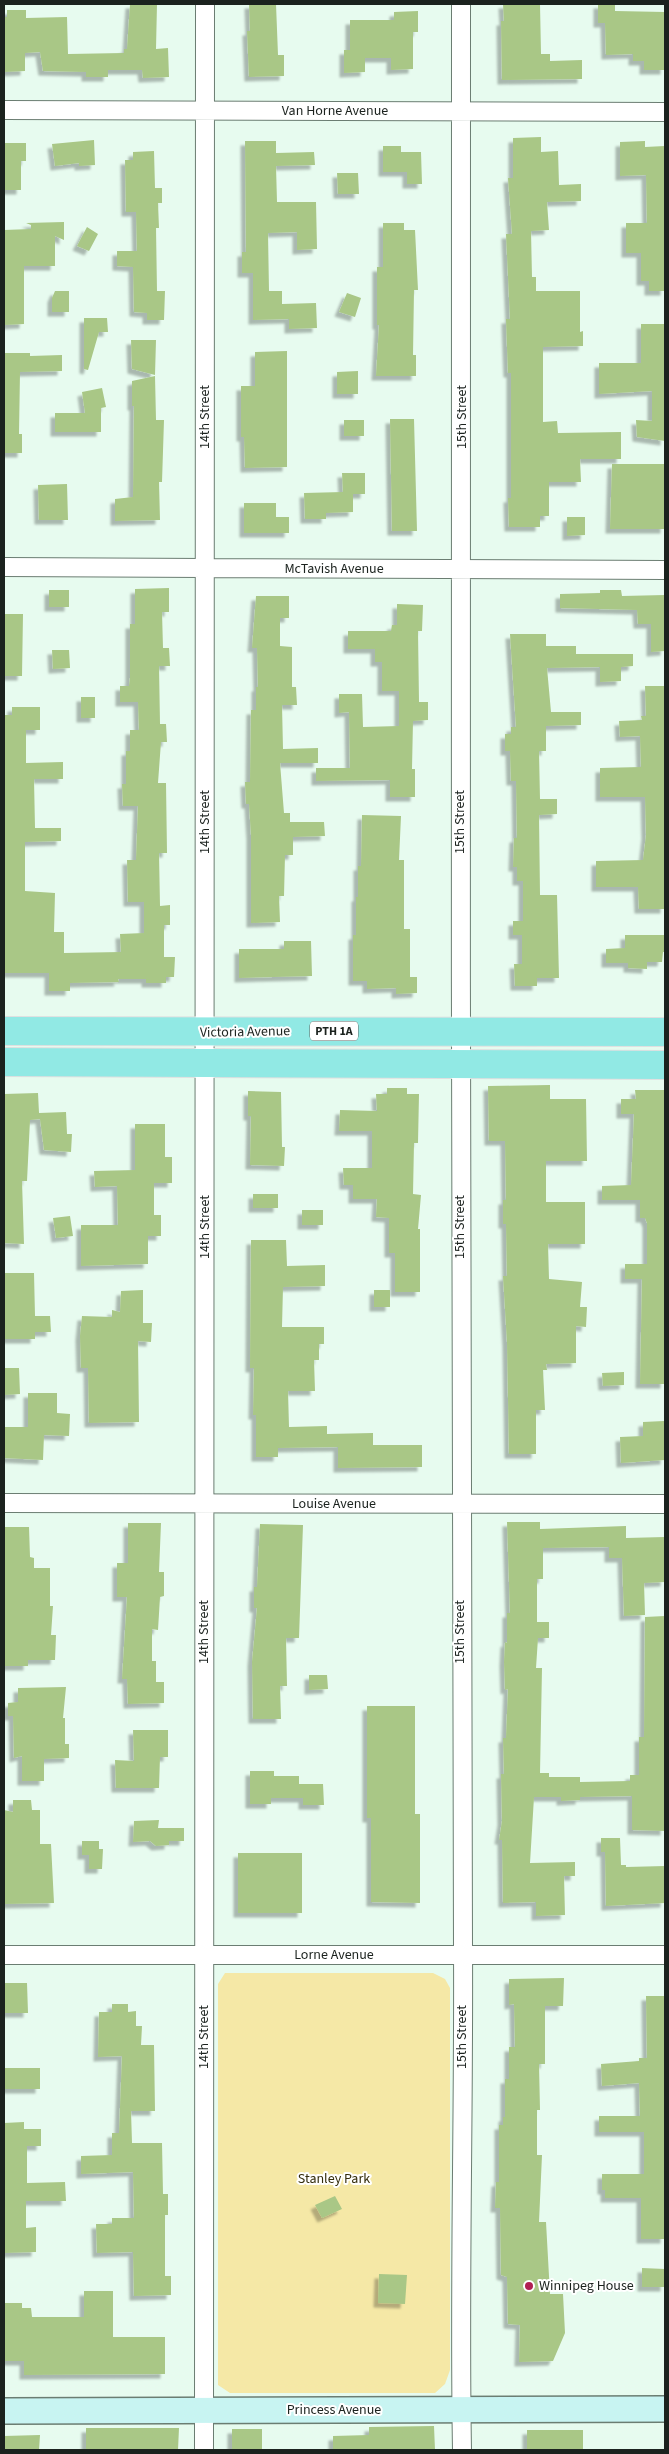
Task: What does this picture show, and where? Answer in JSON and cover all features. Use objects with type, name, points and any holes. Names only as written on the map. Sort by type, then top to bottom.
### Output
[{"type":"main road","name":"Victoria Avenue","points":[[4,1031],[206,1033],[665,1032]]},
{"type":"main road","points":[[4,1062],[665,1065]]},
{"type":"street","name":"14th Street","points":[[204,2450],[205,4]]},
{"type":"street","name":"15th Street","points":[[461,4],[462,569],[459,1032],[459,1504],[463,1955],[462,2450]]},
{"type":"street","name":"Van Horne Avenue","points":[[4,110],[665,112]]},
{"type":"street","name":"McTavish Avenue","points":[[4,567],[665,570]]},
{"type":"street","name":"Louise Avenue","points":[[4,1503],[665,1504]]},
{"type":"street","name":"Lorne Avenue","points":[[4,1955],[665,1955]]},
{"type":"street","name":"Princess Avenue","points":[[4,2410],[665,2409]]},
{"type":"green space","name":"Stanley Park","points":[[225,1973],[433,1973],[445,1979],[450,1988],[450,2370],[445,2384],[435,2393],[230,2393],[218,2385],[218,1984]]},
{"type":"building","points":[[130,4],[157,4],[156,49],[168,48],[169,77],[143,78],[142,70],[108,70],[108,77],[86,77],[86,72],[43,71],[40,52],[25,53],[25,71],[4,72],[4,17],[7,17],[7,10],[26,10],[26,18],[67,17],[68,54],[124,53],[124,49],[127,49]]},
{"type":"building","points":[[249,4],[276,4],[278,55],[284,55],[284,76],[249,77],[247,31],[250,31]]},
{"type":"building","points":[[503,4],[540,4],[541,54],[550,54],[550,61],[582,60],[582,79],[502,80],[501,21],[504,21]]},
{"type":"building","points":[[598,4],[615,4],[615,11],[665,12],[665,70],[644,70],[644,61],[633,61],[633,54],[606,55],[605,23],[598,23]]},
{"type":"building","points":[[418,11],[418,32],[413,32],[413,69],[391,70],[391,58],[365,58],[365,72],[344,73],[344,50],[350,50],[350,20],[394,20],[394,12]]},
{"type":"building","points":[[541,137],[541,152],[558,151],[559,185],[581,184],[581,201],[547,202],[549,230],[531,231],[532,277],[536,277],[536,291],[580,291],[580,332],[583,331],[583,346],[543,347],[543,422],[557,421],[558,433],[621,432],[621,459],[580,459],[581,482],[549,482],[549,516],[540,516],[540,527],[509,527],[508,498],[511,498],[511,373],[508,373],[507,347],[506,319],[510,319],[506,234],[512,234],[508,178],[513,178],[513,138]]},
{"type":"building","points":[[94,140],[95,165],[79,166],[79,163],[55,166],[52,144]]},
{"type":"building","points":[[245,141],[276,141],[276,153],[314,152],[315,165],[276,166],[277,202],[316,202],[317,249],[297,250],[297,232],[268,233],[269,291],[282,291],[282,304],[316,303],[317,328],[289,329],[289,319],[253,320],[253,273],[242,273],[242,252],[246,252]]},
{"type":"building","points":[[645,141],[645,147],[665,146],[665,291],[649,291],[649,281],[641,281],[641,253],[626,253],[626,223],[647,223],[646,175],[620,176],[620,142]]},
{"type":"building","points":[[4,143],[26,143],[26,161],[21,161],[21,190],[4,190]]},
{"type":"building","points":[[383,146],[401,146],[401,152],[421,152],[422,184],[407,184],[407,172],[383,172]]},
{"type":"building","points":[[154,151],[155,188],[162,188],[162,203],[158,203],[159,228],[156,228],[157,291],[165,291],[164,320],[147,320],[147,313],[134,312],[133,267],[117,266],[117,251],[137,251],[136,212],[126,212],[125,160],[133,160],[133,152]]},
{"type":"building","points":[[337,173],[358,173],[359,194],[338,194]]},
{"type":"building","points":[[64,222],[64,240],[55,236],[55,266],[24,266],[24,324],[4,325],[4,230],[31,229],[31,225],[26,223]]},
{"type":"building","points":[[383,223],[404,223],[404,230],[415,230],[418,290],[414,290],[413,355],[416,355],[416,376],[376,376],[379,325],[377,325],[377,267],[383,267]]},
{"type":"building","points":[[87,227],[98,234],[89,251],[77,246]]},
{"type":"building","points":[[55,291],[69,291],[69,312],[52,312],[52,298]]},
{"type":"building","points":[[347,293],[361,298],[355,317],[339,312]]},
{"type":"building","points":[[84,318],[107,318],[108,332],[99,332],[88,370],[84,369]]},
{"type":"building","points":[[641,324],[665,324],[665,441],[637,437],[636,420],[652,421],[652,391],[599,394],[599,363],[641,363]]},
{"type":"building","points":[[131,340],[156,340],[155,375],[132,369]]},
{"type":"building","points":[[287,351],[287,467],[245,468],[244,437],[241,437],[241,386],[255,386],[255,352]]},
{"type":"building","points":[[4,353],[30,353],[30,356],[62,355],[62,371],[20,372],[19,434],[22,434],[22,453],[4,453]]},
{"type":"building","points":[[358,371],[358,394],[337,394],[337,372]]},
{"type":"building","points":[[155,376],[156,420],[164,420],[162,482],[159,482],[160,520],[115,521],[115,499],[133,497],[134,406],[132,406],[132,381]]},
{"type":"building","points":[[102,388],[106,407],[101,408],[101,432],[55,432],[55,413],[85,413],[82,392]]},
{"type":"building","points":[[390,419],[414,419],[417,531],[392,531]]},
{"type":"building","points":[[344,420],[364,420],[364,436],[344,436]]},
{"type":"building","points":[[612,464],[665,464],[665,529],[610,529]]},
{"type":"building","points":[[342,473],[365,473],[365,494],[353,494],[353,512],[326,513],[326,519],[305,519],[304,493],[343,492]]},
{"type":"building","points":[[67,484],[68,520],[39,520],[38,485]]},
{"type":"building","points":[[244,503],[276,503],[276,517],[289,517],[289,533],[244,533]]},
{"type":"building","points":[[567,517],[585,517],[585,535],[567,536]]},
{"type":"building","points":[[169,588],[169,612],[162,612],[163,648],[169,648],[170,666],[159,666],[160,724],[166,724],[167,742],[161,742],[158,783],[166,783],[167,853],[159,853],[160,906],[170,905],[170,925],[164,925],[164,957],[175,957],[174,977],[166,977],[166,983],[146,983],[146,979],[118,979],[119,982],[70,983],[70,991],[49,991],[49,973],[4,973],[4,715],[12,715],[12,707],[40,707],[40,730],[26,730],[26,763],[63,762],[63,779],[34,779],[35,828],[61,828],[61,841],[25,842],[25,891],[55,893],[54,932],[64,932],[64,953],[121,952],[120,934],[144,933],[144,902],[128,902],[127,860],[136,860],[138,806],[123,806],[122,784],[126,784],[126,751],[130,751],[130,730],[139,730],[138,702],[120,702],[120,686],[129,686],[130,624],[135,624],[135,589]]},
{"type":"building","points":[[49,590],[69,590],[69,607],[49,607]]},
{"type":"building","points":[[600,590],[621,590],[622,596],[665,595],[665,651],[651,652],[651,624],[638,624],[637,610],[560,608],[560,594],[600,593]]},
{"type":"building","points":[[256,596],[289,596],[289,618],[280,618],[280,646],[292,647],[292,687],[296,687],[297,705],[282,705],[283,749],[318,748],[318,763],[280,763],[284,813],[290,813],[290,822],[324,822],[325,836],[293,837],[293,855],[285,855],[284,896],[279,896],[280,922],[251,923],[251,835],[245,782],[250,782],[251,710],[256,710],[256,687],[258,687],[257,648],[252,648]]},
{"type":"building","points":[[397,604],[423,605],[422,631],[418,631],[419,702],[428,702],[428,720],[413,721],[412,769],[415,769],[415,797],[390,797],[390,780],[316,781],[316,768],[350,768],[349,712],[339,713],[339,694],[362,694],[363,727],[399,726],[399,691],[382,691],[382,662],[375,662],[375,649],[348,649],[348,631],[391,631],[392,625],[397,625]]},
{"type":"building","points":[[4,614],[23,614],[22,676],[4,676]]},
{"type":"building","points":[[510,634],[546,634],[546,646],[576,646],[576,654],[633,654],[633,666],[621,667],[621,681],[600,682],[600,667],[547,668],[551,712],[581,712],[581,725],[546,726],[546,751],[539,751],[540,799],[557,799],[557,814],[539,815],[540,895],[557,895],[559,978],[537,978],[537,986],[515,986],[514,964],[522,964],[522,935],[513,935],[513,921],[523,921],[523,881],[517,881],[517,867],[513,867],[514,838],[517,838],[516,781],[511,781],[510,751],[505,751],[505,734],[511,734],[511,727],[516,727]]},
{"type":"building","points":[[52,650],[69,650],[70,668],[53,669]]},
{"type":"building","points":[[645,686],[665,686],[665,909],[639,909],[638,887],[596,887],[596,861],[643,860],[646,835],[645,797],[600,797],[600,768],[641,767],[640,736],[620,737],[619,721],[642,720],[641,716],[646,716]]},
{"type":"building","points":[[81,697],[95,697],[95,718],[81,718]]},
{"type":"building","points":[[362,815],[401,816],[399,860],[404,860],[404,929],[410,929],[410,977],[417,977],[417,993],[396,994],[396,988],[367,989],[367,981],[353,981],[353,935],[356,935],[356,897],[358,897],[358,866],[361,866]]},
{"type":"building","points":[[625,935],[665,935],[665,952],[663,952],[662,962],[647,962],[647,969],[628,968],[628,963],[606,963],[606,949],[625,948]]},
{"type":"building","points":[[284,941],[311,941],[312,976],[239,978],[239,949],[284,949]]},
{"type":"building","points":[[550,1085],[550,1099],[586,1099],[587,1161],[546,1161],[546,1202],[585,1202],[585,1244],[548,1244],[549,1279],[582,1282],[580,1307],[587,1307],[586,1327],[576,1326],[576,1363],[546,1364],[547,1370],[543,1370],[545,1410],[536,1410],[536,1454],[509,1454],[507,1342],[503,1276],[507,1276],[506,1224],[503,1224],[503,1200],[506,1200],[505,1141],[489,1141],[488,1086]]},
{"type":"building","points":[[387,1088],[407,1088],[407,1094],[419,1094],[418,1143],[414,1143],[413,1194],[421,1195],[418,1229],[420,1229],[420,1292],[395,1292],[395,1253],[389,1253],[389,1218],[376,1217],[377,1199],[353,1199],[353,1185],[344,1185],[343,1168],[372,1168],[372,1131],[339,1131],[340,1110],[377,1111],[376,1094],[387,1094]]},
{"type":"building","points":[[635,1090],[665,1090],[665,1384],[640,1384],[642,1279],[625,1279],[625,1264],[647,1264],[647,1223],[645,1218],[640,1218],[640,1200],[602,1200],[602,1186],[631,1185],[634,1114],[621,1114],[621,1099],[636,1099]]},
{"type":"building","points":[[248,1091],[281,1092],[282,1147],[285,1147],[284,1166],[250,1165],[251,1116],[248,1116]]},
{"type":"building","points":[[38,1093],[39,1113],[66,1112],[67,1134],[72,1134],[71,1152],[44,1150],[40,1119],[30,1120],[27,1181],[22,1181],[24,1244],[4,1243],[4,1094]]},
{"type":"building","points":[[135,1124],[165,1124],[165,1157],[172,1157],[172,1183],[154,1183],[154,1215],[161,1215],[161,1236],[148,1236],[148,1264],[81,1266],[81,1225],[118,1225],[117,1186],[95,1187],[94,1171],[135,1170]]},
{"type":"building","points":[[253,1194],[278,1194],[278,1208],[253,1208]]},
{"type":"building","points":[[302,1210],[323,1210],[323,1225],[302,1225]]},
{"type":"building","points":[[70,1216],[73,1236],[56,1238],[53,1218]]},
{"type":"building","points":[[251,1240],[286,1240],[287,1266],[325,1265],[325,1286],[283,1287],[282,1327],[324,1327],[324,1344],[319,1344],[319,1360],[314,1360],[315,1391],[288,1391],[289,1427],[327,1426],[327,1434],[373,1433],[373,1445],[422,1445],[422,1467],[338,1468],[338,1447],[278,1448],[278,1457],[256,1457],[256,1415],[253,1415],[254,1368],[250,1368]]},
{"type":"building","points":[[4,1273],[34,1273],[35,1316],[50,1316],[51,1332],[35,1332],[35,1339],[4,1339]]},
{"type":"building","points":[[143,1290],[143,1323],[152,1323],[151,1342],[138,1341],[139,1422],[89,1423],[88,1368],[81,1368],[80,1336],[82,1316],[112,1317],[112,1310],[120,1312],[121,1291]]},
{"type":"building","points":[[374,1290],[390,1290],[390,1307],[374,1307]]},
{"type":"building","points":[[4,1368],[19,1368],[20,1394],[4,1395]]},
{"type":"building","points":[[624,1372],[624,1385],[603,1386],[602,1373]]},
{"type":"building","points":[[28,1393],[57,1393],[57,1413],[70,1414],[69,1436],[44,1435],[43,1460],[4,1458],[4,1427],[28,1427]]},
{"type":"building","points":[[664,1421],[665,1460],[621,1463],[620,1437],[643,1436],[643,1422]]},
{"type":"building","points":[[507,1522],[540,1522],[540,1529],[626,1526],[626,1538],[665,1537],[665,1582],[644,1583],[645,1615],[624,1616],[622,1558],[609,1558],[609,1547],[543,1548],[543,1579],[537,1579],[537,1622],[549,1622],[549,1638],[538,1638],[536,1668],[542,1668],[540,1773],[549,1773],[549,1777],[580,1777],[580,1782],[630,1781],[630,1775],[639,1775],[639,1737],[644,1737],[645,1617],[665,1616],[665,1831],[632,1830],[632,1796],[580,1797],[580,1800],[561,1801],[561,1797],[534,1797],[530,1863],[575,1862],[575,1876],[564,1876],[565,1915],[536,1916],[536,1902],[503,1903],[502,1840],[499,1840],[502,1821],[501,1774],[504,1774],[503,1738],[506,1738],[508,1689],[505,1690],[504,1662],[505,1642],[507,1643],[507,1613],[510,1613]]},
{"type":"building","points":[[128,1523],[161,1523],[159,1572],[164,1572],[164,1596],[160,1597],[158,1630],[152,1629],[152,1661],[156,1661],[156,1682],[164,1682],[164,1703],[128,1704],[127,1679],[122,1679],[127,1597],[117,1597],[117,1563],[128,1563]]},
{"type":"building","points":[[260,1524],[303,1525],[299,1638],[286,1638],[287,1686],[280,1686],[281,1719],[253,1719],[252,1662],[257,1608],[254,1608],[254,1587],[257,1587]]},
{"type":"building","points":[[4,1527],[29,1527],[30,1557],[34,1558],[34,1568],[50,1568],[50,1606],[53,1606],[51,1635],[56,1635],[55,1660],[28,1660],[28,1666],[4,1666]]},
{"type":"building","points":[[309,1675],[327,1675],[328,1689],[309,1690]]},
{"type":"building","points":[[66,1687],[63,1718],[65,1718],[65,1744],[69,1744],[69,1758],[44,1759],[44,1781],[22,1781],[22,1756],[14,1758],[13,1716],[8,1716],[8,1703],[18,1702],[18,1688]]},
{"type":"building","points":[[367,1706],[415,1706],[415,1814],[420,1814],[420,1903],[371,1902],[371,1818],[367,1818]]},
{"type":"building","points":[[133,1730],[168,1730],[168,1757],[160,1757],[159,1788],[116,1788],[115,1760],[134,1761]]},
{"type":"building","points":[[250,1771],[274,1771],[274,1776],[299,1776],[299,1784],[323,1784],[324,1805],[303,1805],[303,1798],[271,1798],[271,1804],[250,1804]]},
{"type":"building","points":[[13,1800],[31,1800],[32,1810],[40,1810],[40,1844],[51,1844],[54,1903],[4,1904],[4,1810],[13,1812]]},
{"type":"building","points":[[159,1820],[158,1828],[184,1828],[184,1841],[169,1841],[169,1845],[156,1846],[150,1841],[133,1842],[134,1821]]},
{"type":"building","points":[[601,1838],[620,1838],[621,1865],[626,1865],[626,1867],[665,1866],[665,1903],[606,1906],[605,1852],[601,1852]]},
{"type":"building","points":[[82,1841],[99,1841],[99,1849],[103,1849],[102,1869],[89,1869],[89,1855],[82,1855]]},
{"type":"building","points":[[238,1853],[302,1853],[302,1913],[238,1913]]},
{"type":"building","points":[[564,1978],[563,2006],[545,2006],[545,2064],[539,2064],[540,2110],[537,2110],[537,2155],[542,2155],[539,2222],[546,2222],[550,2294],[563,2294],[565,2333],[553,2361],[519,2362],[520,2325],[508,2324],[507,2277],[501,2275],[500,2208],[495,2208],[496,2182],[499,2182],[499,2125],[503,2125],[503,2117],[505,2117],[505,2079],[509,2079],[509,2047],[515,2047],[514,2004],[509,2005],[509,1979]]},
{"type":"building","points":[[4,1983],[27,1983],[28,2013],[4,2013]]},
{"type":"building","points":[[646,1996],[665,1996],[665,2239],[641,2239],[641,2198],[605,2198],[605,2190],[602,2190],[602,2174],[644,2174],[644,2132],[599,2132],[599,2116],[640,2116],[639,2083],[602,2086],[601,2064],[639,2061],[639,2058],[647,2058]]},
{"type":"building","points":[[112,2004],[128,2004],[128,2012],[136,2011],[136,2026],[142,2026],[141,2045],[154,2045],[155,2111],[131,2111],[132,2143],[162,2143],[163,2194],[168,2194],[168,2215],[165,2215],[165,2276],[171,2276],[171,2295],[134,2296],[133,2252],[97,2253],[96,2224],[112,2224],[112,2218],[134,2218],[133,2172],[81,2174],[81,2156],[112,2155],[112,2133],[119,2133],[122,2056],[98,2057],[99,2012],[112,2012]]},
{"type":"building","points":[[4,2068],[40,2068],[40,2089],[4,2089]]},
{"type":"building","points":[[24,2122],[24,2129],[41,2129],[41,2146],[27,2146],[27,2183],[65,2182],[66,2201],[26,2201],[26,2228],[36,2227],[36,2252],[4,2253],[4,2123]]},
{"type":"building","points":[[335,2196],[342,2209],[322,2218],[315,2205]]},
{"type":"building","points":[[642,2268],[665,2269],[665,2287],[642,2287]]},
{"type":"building","points":[[379,2274],[407,2275],[405,2304],[378,2303]]},
{"type":"building","points":[[84,2291],[113,2291],[113,2337],[165,2337],[165,2374],[24,2375],[24,2361],[4,2361],[4,2303],[22,2303],[22,2308],[31,2308],[32,2317],[84,2317]]},
{"type":"building","points":[[434,2426],[435,2450],[333,2450],[333,2436],[369,2435],[369,2427]]},
{"type":"building","points":[[86,2428],[179,2428],[178,2450],[86,2450]]},
{"type":"building","points":[[232,2429],[262,2429],[262,2450],[232,2450]]},
{"type":"building","points":[[527,2430],[583,2430],[583,2450],[527,2450]]},
{"type":"building","points":[[40,2435],[39,2450],[4,2450],[4,2436]]},
{"type":"place","name":"Winnipeg House","points":[[529,2286]]}]
